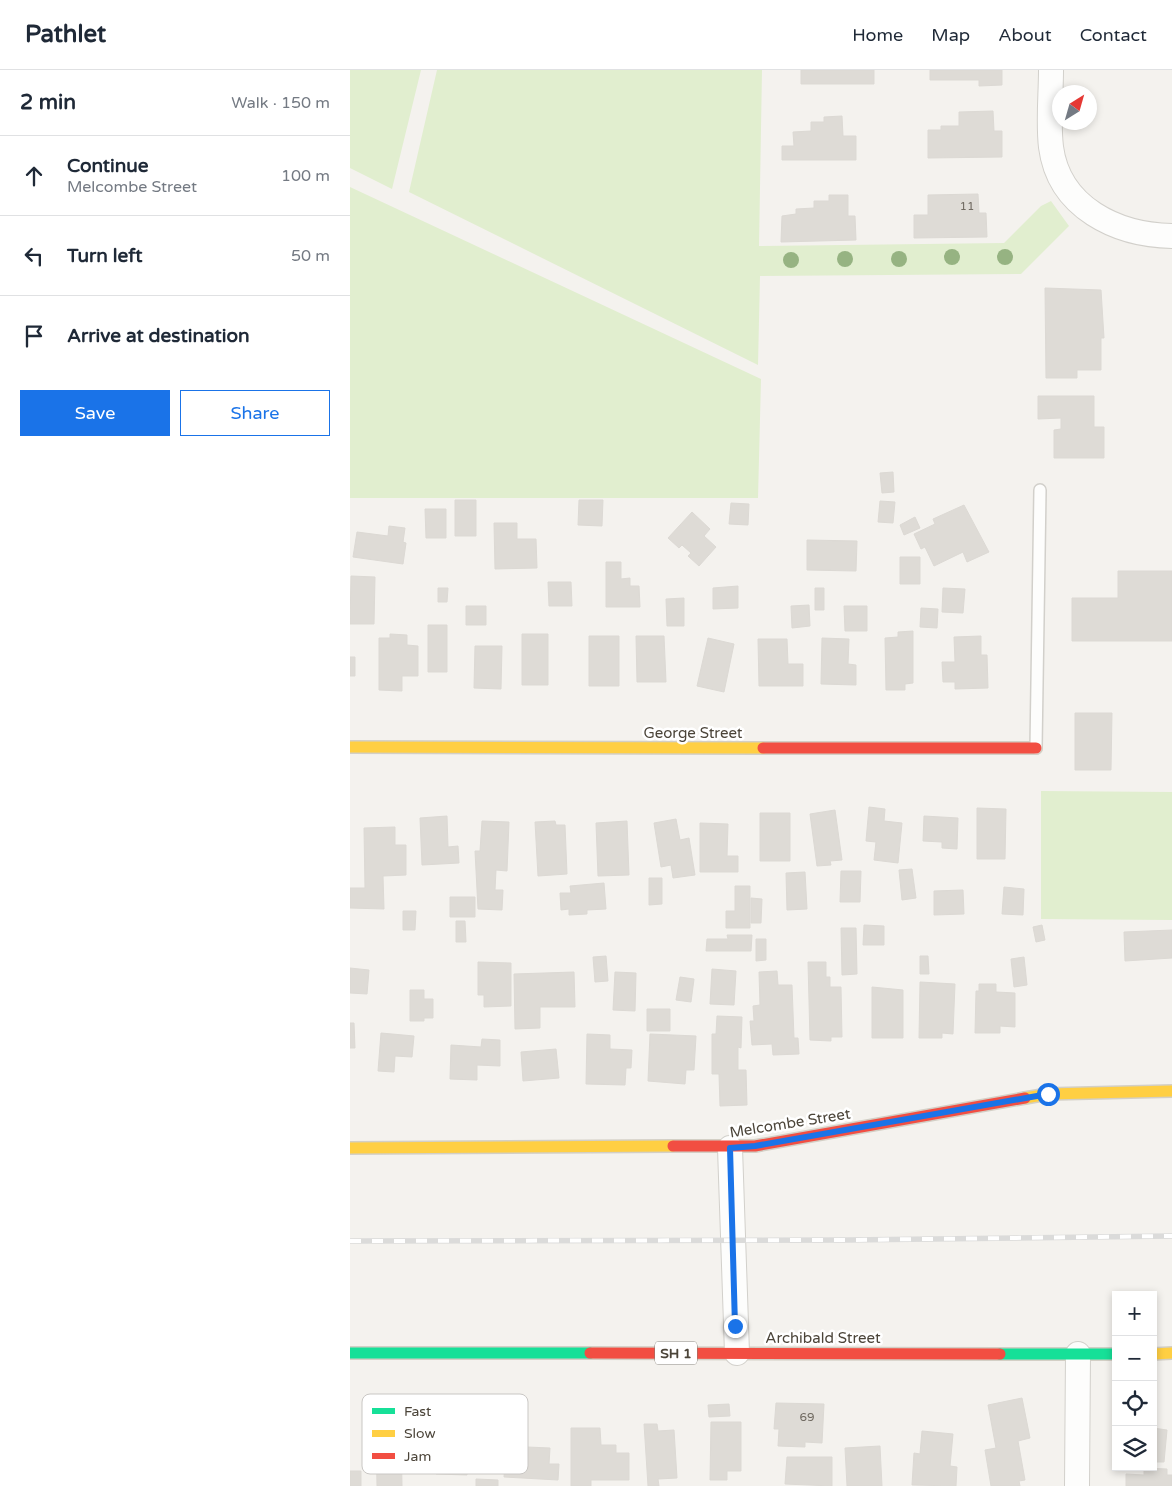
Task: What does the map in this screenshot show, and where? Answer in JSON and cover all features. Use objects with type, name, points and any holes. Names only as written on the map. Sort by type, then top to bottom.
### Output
[{"type":"main road","name":"George Street","points":[[350,748],[1036,748]]},
{"type":"main road","name":"Melcombe Street","points":[[350,1148],[730,1148],[755,1146],[1048,1094],[1172,1091]]},
{"type":"main road","name":"Archibald Street","points":[[350,1353],[1112,1354]]},
{"type":"main road","points":[[1157,1354],[1172,1354]]},
{"type":"street","points":[[1051,70],[1051,148],[1065,184],[1090,212],[1108,223],[1148,236],[1172,236]]},
{"type":"street","points":[[730,1148],[737,1353]]},
{"type":"street","points":[[1077,1486],[1078,1354]]},
{"type":"lane","points":[[1036,748],[1040,490]]},
{"type":"green space","points":[[350,70],[421,70],[392,189],[350,168]]},
{"type":"green space","points":[[437,70],[762,70],[759,246],[1004,243],[1041,206],[1051,201],[1069,226],[1021,274],[760,276],[758,365],[409,192]]},
{"type":"green space","points":[[350,187],[761,379],[758,498],[350,498]]},
{"type":"green space","points":[[1041,791],[1172,792],[1172,920],[1041,919]]},
{"type":"building","points":[[801,70],[874,70],[874,84],[801,84]]},
{"type":"building","points":[[930,70],[1002,70],[1002,85],[979,86],[979,80],[930,80]]},
{"type":"building","points":[[993,111],[994,131],[1002,131],[1002,157],[928,158],[928,130],[941,130],[941,126],[959,126],[959,112]]},
{"type":"building","points":[[842,116],[843,136],[856,136],[856,160],[782,160],[782,146],[794,146],[793,132],[811,131],[811,122],[824,122],[824,117]]},
{"type":"building","points":[[978,194],[979,213],[986,213],[987,237],[914,238],[914,215],[928,215],[928,195]]},
{"type":"building","points":[[829,195],[848,195],[848,216],[855,216],[856,240],[781,242],[782,216],[796,214],[796,209],[814,208],[814,201],[829,201]]},
{"type":"building","points":[[1045,288],[1101,290],[1104,338],[1101,338],[1101,370],[1077,370],[1077,378],[1046,378]]},
{"type":"building","points":[[1038,396],[1094,396],[1094,427],[1104,427],[1104,458],[1054,458],[1054,430],[1061,429],[1061,418],[1038,419]]},
{"type":"building","points":[[893,472],[894,492],[882,493],[880,473]]},
{"type":"building","points":[[455,500],[476,500],[476,536],[455,536]]},
{"type":"building","points":[[579,500],[603,500],[602,526],[578,525]]},
{"type":"building","points":[[880,501],[895,502],[893,523],[878,522]]},
{"type":"building","points":[[731,503],[749,504],[748,525],[729,524]]},
{"type":"building","points":[[964,505],[989,552],[967,562],[963,552],[934,566],[925,547],[921,549],[914,534],[935,524],[933,519]]},
{"type":"building","points":[[425,509],[446,509],[446,538],[426,538]]},
{"type":"building","points":[[692,512],[710,529],[704,536],[716,547],[699,566],[688,556],[691,553],[682,545],[679,548],[668,538]]},
{"type":"building","points":[[915,517],[920,528],[904,535],[900,525]]},
{"type":"building","points":[[494,523],[517,523],[517,539],[536,539],[537,568],[495,569]]},
{"type":"building","points":[[389,526],[405,528],[403,542],[406,543],[403,564],[353,557],[357,532],[388,536]]},
{"type":"building","points":[[807,540],[857,541],[856,571],[807,570]]},
{"type":"building","points":[[900,557],[920,557],[920,584],[900,584]]},
{"type":"building","points":[[606,562],[621,562],[621,579],[630,578],[630,586],[639,586],[640,607],[606,607]]},
{"type":"building","points":[[1118,571],[1172,571],[1172,641],[1072,641],[1072,598],[1118,598]]},
{"type":"building","points":[[351,576],[375,577],[374,624],[350,624]]},
{"type":"building","points":[[548,582],[571,582],[572,606],[549,606]]},
{"type":"building","points":[[738,586],[738,608],[713,609],[713,588]]},
{"type":"building","points":[[438,588],[448,588],[447,602],[438,602]]},
{"type":"building","points":[[815,588],[824,588],[824,610],[815,610]]},
{"type":"building","points":[[943,588],[965,589],[963,613],[942,612]]},
{"type":"building","points":[[684,598],[684,626],[667,626],[666,599]]},
{"type":"building","points":[[809,605],[810,626],[792,628],[791,606]]},
{"type":"building","points":[[466,606],[486,606],[486,625],[466,625]]},
{"type":"building","points":[[844,606],[867,606],[867,631],[845,631]]},
{"type":"building","points":[[921,608],[938,609],[937,628],[920,627]]},
{"type":"building","points":[[428,625],[447,625],[447,672],[428,672]]},
{"type":"building","points":[[913,631],[913,683],[905,684],[905,690],[886,690],[885,638],[898,637],[898,632]]},
{"type":"building","points":[[390,634],[407,635],[407,645],[418,646],[418,676],[402,676],[402,691],[379,690],[379,638],[390,638]]},
{"type":"building","points":[[522,634],[548,634],[548,685],[522,685]]},
{"type":"building","points":[[589,636],[619,636],[619,686],[589,686]]},
{"type":"building","points":[[636,636],[664,636],[666,682],[637,682]]},
{"type":"building","points":[[981,636],[981,655],[987,655],[988,688],[955,689],[955,682],[943,682],[942,662],[955,662],[954,637]]},
{"type":"building","points":[[708,638],[734,644],[724,692],[697,686]]},
{"type":"building","points":[[822,638],[849,639],[848,664],[856,665],[856,685],[821,684]]},
{"type":"building","points":[[758,639],[787,639],[788,664],[803,664],[803,686],[759,686]]},
{"type":"building","points":[[475,646],[502,646],[501,689],[474,688]]},
{"type":"building","points":[[350,657],[355,657],[355,676],[350,676]]},
{"type":"building","points":[[1075,713],[1112,713],[1111,770],[1075,770]]},
{"type":"building","points":[[869,807],[885,809],[884,821],[902,823],[898,863],[874,860],[876,842],[866,841]]},
{"type":"building","points":[[977,808],[1006,809],[1005,859],[977,859]]},
{"type":"building","points":[[835,810],[842,860],[830,861],[831,865],[817,866],[810,814]]},
{"type":"building","points":[[760,813],[790,813],[790,861],[760,861]]},
{"type":"building","points":[[447,816],[448,847],[458,846],[459,863],[422,865],[420,818]]},
{"type":"building","points":[[924,816],[958,818],[957,849],[942,848],[942,842],[923,841]]},
{"type":"building","points":[[676,819],[680,840],[689,838],[695,875],[673,878],[671,865],[661,867],[654,823]]},
{"type":"building","points":[[482,821],[509,822],[507,871],[496,870],[495,890],[503,890],[502,910],[478,909],[475,851],[480,851]]},
{"type":"building","points":[[555,821],[556,825],[565,825],[567,874],[538,876],[535,822]]},
{"type":"building","points":[[627,821],[629,875],[598,876],[596,823]]},
{"type":"building","points":[[700,823],[728,824],[727,856],[738,856],[738,872],[700,872]]},
{"type":"building","points":[[395,827],[395,845],[406,845],[406,875],[383,876],[384,909],[350,908],[350,888],[365,888],[364,828]]},
{"type":"building","points":[[912,869],[916,898],[902,900],[899,870]]},
{"type":"building","points":[[841,871],[861,871],[860,902],[840,902]]},
{"type":"building","points":[[805,872],[807,909],[787,910],[786,873]]},
{"type":"building","points":[[649,878],[662,878],[662,904],[649,905]]},
{"type":"building","points":[[604,883],[606,909],[587,910],[587,914],[569,915],[569,909],[561,910],[560,893],[571,893],[570,886]]},
{"type":"building","points":[[735,886],[750,886],[750,928],[726,928],[726,911],[735,911]]},
{"type":"building","points":[[1004,887],[1024,889],[1023,915],[1002,914]]},
{"type":"building","points":[[963,890],[964,914],[934,915],[934,891]]},
{"type":"building","points":[[450,897],[475,897],[475,917],[450,917]]},
{"type":"building","points":[[751,898],[762,899],[761,923],[751,923]]},
{"type":"building","points":[[403,911],[416,911],[415,930],[403,930]]},
{"type":"building","points":[[456,921],[465,921],[466,942],[456,942]]},
{"type":"building","points":[[864,925],[884,926],[884,945],[863,945]]},
{"type":"building","points":[[1042,925],[1045,940],[1036,942],[1033,927]]},
{"type":"building","points":[[841,928],[856,928],[857,974],[842,975]]},
{"type":"building","points":[[1172,930],[1172,958],[1125,961],[1124,932]]},
{"type":"building","points":[[727,935],[752,935],[751,951],[706,951],[707,939],[728,939]]},
{"type":"building","points":[[756,939],[766,939],[766,960],[756,961]]},
{"type":"building","points":[[606,956],[608,981],[595,982],[593,957]]},
{"type":"building","points":[[920,956],[928,956],[929,974],[920,974]]},
{"type":"building","points":[[1024,957],[1027,985],[1014,987],[1011,959]]},
{"type":"building","points":[[478,962],[511,963],[511,1006],[484,1007],[484,995],[478,995]]},
{"type":"building","points":[[808,962],[826,962],[826,977],[830,977],[830,987],[841,987],[842,1037],[831,1037],[831,1041],[810,1040]]},
{"type":"building","points":[[350,968],[369,970],[367,994],[350,993]]},
{"type":"building","points":[[712,969],[736,971],[734,1005],[710,1004]]},
{"type":"building","points":[[777,971],[778,985],[792,985],[794,1038],[798,1038],[799,1054],[773,1055],[772,1044],[752,1045],[750,1021],[754,1021],[753,1006],[760,1005],[759,972]]},
{"type":"building","points":[[574,972],[575,1007],[540,1007],[540,1028],[515,1029],[514,974]]},
{"type":"building","points":[[615,972],[636,973],[635,1011],[613,1010]]},
{"type":"building","points":[[680,977],[694,979],[691,1002],[676,1000]]},
{"type":"building","points":[[920,982],[955,984],[953,1034],[942,1033],[942,1038],[919,1038]]},
{"type":"building","points":[[979,984],[996,984],[996,992],[1015,993],[1015,1027],[1000,1026],[1000,1033],[975,1033],[976,991],[979,991]]},
{"type":"building","points":[[872,987],[903,990],[903,1038],[872,1038]]},
{"type":"building","points":[[410,990],[424,990],[424,999],[433,999],[433,1018],[424,1018],[424,1021],[410,1021]]},
{"type":"building","points":[[647,1009],[670,1009],[670,1031],[647,1031]]},
{"type":"building","points":[[717,1016],[742,1017],[741,1048],[738,1047],[738,1070],[746,1070],[747,1105],[720,1106],[719,1074],[712,1074],[712,1034],[716,1034]]},
{"type":"building","points":[[350,1023],[354,1023],[355,1048],[350,1048]]},
{"type":"building","points":[[381,1033],[414,1036],[412,1057],[395,1056],[394,1072],[378,1071]]},
{"type":"building","points":[[587,1034],[610,1035],[610,1049],[632,1050],[631,1068],[626,1068],[625,1085],[586,1084]]},
{"type":"building","points":[[650,1034],[696,1036],[694,1070],[686,1070],[685,1084],[648,1081]]},
{"type":"building","points":[[482,1039],[500,1040],[500,1066],[477,1065],[477,1080],[450,1079],[451,1045],[481,1047]]},
{"type":"building","points":[[556,1049],[559,1078],[523,1081],[521,1052]]},
{"type":"building","points":[[1022,1398],[1030,1438],[1018,1441],[1025,1480],[1019,1481],[1020,1486],[991,1486],[985,1450],[996,1448],[988,1405]]},
{"type":"building","points":[[776,1403],[824,1404],[822,1443],[805,1442],[805,1447],[778,1446],[779,1429],[774,1429]]},
{"type":"building","points":[[729,1404],[730,1416],[709,1417],[708,1405]]},
{"type":"building","points":[[711,1422],[741,1422],[741,1471],[727,1471],[727,1480],[710,1480]]},
{"type":"building","points":[[644,1424],[657,1424],[658,1431],[674,1430],[677,1478],[658,1479],[659,1486],[648,1486]]},
{"type":"building","points":[[571,1428],[600,1428],[601,1445],[616,1445],[616,1453],[629,1453],[629,1480],[591,1480],[591,1486],[571,1486]]},
{"type":"building","points":[[1157,1429],[1167,1430],[1164,1462],[1157,1462]]},
{"type":"building","points":[[922,1431],[953,1434],[950,1466],[957,1467],[956,1486],[912,1485],[914,1453],[920,1454]]},
{"type":"building","points":[[880,1446],[882,1486],[847,1486],[845,1448]]},
{"type":"building","points":[[528,1447],[550,1448],[549,1464],[559,1464],[558,1480],[504,1477],[504,1474],[528,1474]]},
{"type":"building","points":[[787,1457],[832,1457],[832,1486],[785,1484]]},
{"type":"building","points":[[1167,1469],[1167,1475],[1172,1475],[1172,1486],[1126,1486],[1126,1474],[1144,1475],[1144,1471]]},
{"type":"building","points":[[350,1471],[361,1471],[361,1486],[350,1486]]},
{"type":"building","points":[[377,1474],[402,1474],[402,1486],[377,1486]]},
{"type":"building","points":[[476,1479],[498,1480],[498,1486],[476,1486]]},
{"type":"railway","points":[[350,1241],[848,1240],[1172,1236]]},
{"type":"traffic: fast","points":[[350,1353],[590,1353]]},
{"type":"traffic: fast","points":[[1000,1354],[1112,1354]]},
{"type":"traffic: slow","points":[[350,747],[763,748]]},
{"type":"traffic: slow","points":[[1025,1098],[1048,1094],[1172,1091]]},
{"type":"traffic: slow","points":[[350,1148],[673,1146]]},
{"type":"traffic: slow","points":[[1157,1354],[1172,1353]]},
{"type":"traffic: jam","points":[[763,748],[1036,748]]},
{"type":"traffic: jam","points":[[673,1146],[755,1146],[1025,1098]]},
{"type":"traffic: jam","points":[[590,1353],[1000,1354]]},
{"type":"route","points":[[735,1326],[730,1148],[755,1146],[1048,1094]]}]
